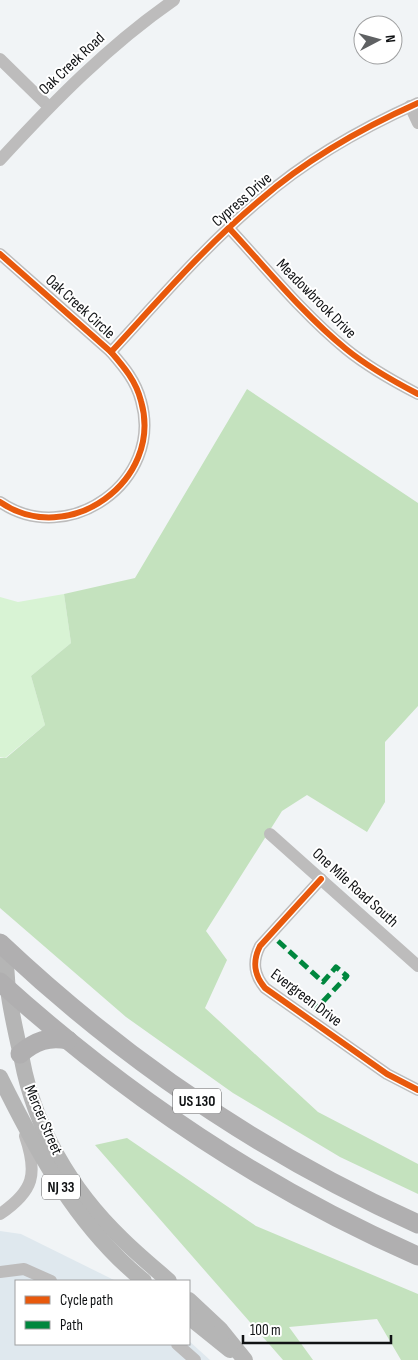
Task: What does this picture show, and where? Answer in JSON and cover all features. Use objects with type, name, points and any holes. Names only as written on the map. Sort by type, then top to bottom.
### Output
[{"type":"highway","name":"US 130","points":[[0,943],[47,987],[125,1050],[219,1116],[310,1170],[364,1199],[418,1224]]},
{"type":"highway","points":[[3,988],[26,981],[47,987]]},
{"type":"highway","name":"US 130","points":[[3,988],[176,1122],[306,1201],[418,1256]]},
{"type":"highway","points":[[20,1054],[29,1046],[39,1041],[50,1038],[68,1040]]},
{"type":"main road","name":"Mercer Street","points":[[0,948],[6,966],[3,988],[26,1080],[41,1123],[67,1172],[81,1192],[114,1231],[167,1280]]},
{"type":"main road","name":"Mercer Street","points":[[0,1077],[31,1138],[66,1194],[94,1231],[130,1270],[143,1280]]},
{"type":"main road","points":[[190,1301],[220,1329],[244,1360]]},
{"type":"main road","points":[[190,1319],[244,1360]]},
{"type":"street","name":"Oak Creek Road","points":[[0,160],[48,107],[110,50],[174,0]]},
{"type":"street","points":[[0,59],[48,107]]},
{"type":"street","points":[[414,104],[418,123]]},
{"type":"street","name":"Cypress Drive","points":[[111,352],[184,272],[260,199],[317,157],[353,135],[414,104]]},
{"type":"street","name":"Meadowbrook Drive","points":[[229,228],[323,329],[347,350],[373,368],[418,394]]},
{"type":"street","name":"Oak Creek Circle","points":[[0,254],[111,352],[132,378],[142,403],[144,417],[142,446],[134,467],[116,491],[91,507],[77,513],[61,516],[33,516],[0,502]]},
{"type":"street","name":"One Mile Road South","points":[[270,834],[418,966]]},
{"type":"street","name":"Evergreen Drive","points":[[321,879],[260,946],[254,963],[259,981],[265,988],[387,1074],[418,1090]]},
{"type":"street","points":[[0,1214],[23,1195],[32,1174],[31,1156],[15,1107]]},
{"type":"street","points":[[0,1272],[24,1269],[49,1280]]},
{"type":"street","points":[[178,1345],[195,1360]]},
{"type":"shaded area","points":[[0,1231],[21,1234],[114,1280],[15,1280],[15,1345],[190,1345],[190,1342],[210,1360],[0,1360]]},
{"type":"green space","points":[[247,389],[418,503],[418,706],[385,742],[385,802],[367,832],[307,795],[282,811],[206,931],[227,960],[205,1008],[318,1112],[418,1164],[418,1194],[340,1157],[233,1093],[126,1017],[0,908],[0,758],[6,758],[45,725],[31,676],[71,643],[64,594],[135,578]]},
{"type":"green space","points":[[64,594],[71,643],[31,676],[45,725],[5,758],[0,757],[0,597],[18,602]]},
{"type":"green space","points":[[127,1138],[256,1226],[418,1294],[418,1360],[401,1360],[377,1319],[289,1327],[313,1360],[283,1360],[95,1145]]},
{"type":"marked path","points":[[278,941],[323,982],[336,967],[347,976],[316,1011]]},
{"type":"cycle path","points":[[111,352],[201,255],[278,185],[316,158],[356,134],[418,103]]},
{"type":"cycle path","points":[[229,228],[330,336],[372,368],[418,394]]},
{"type":"cycle path","points":[[0,254],[111,352],[129,375],[139,394],[144,430],[138,457],[124,481],[105,499],[81,512],[54,517],[27,514],[0,502]]},
{"type":"cycle path","points":[[321,879],[260,946],[255,963],[258,978],[265,988],[387,1074],[418,1090]]}]
